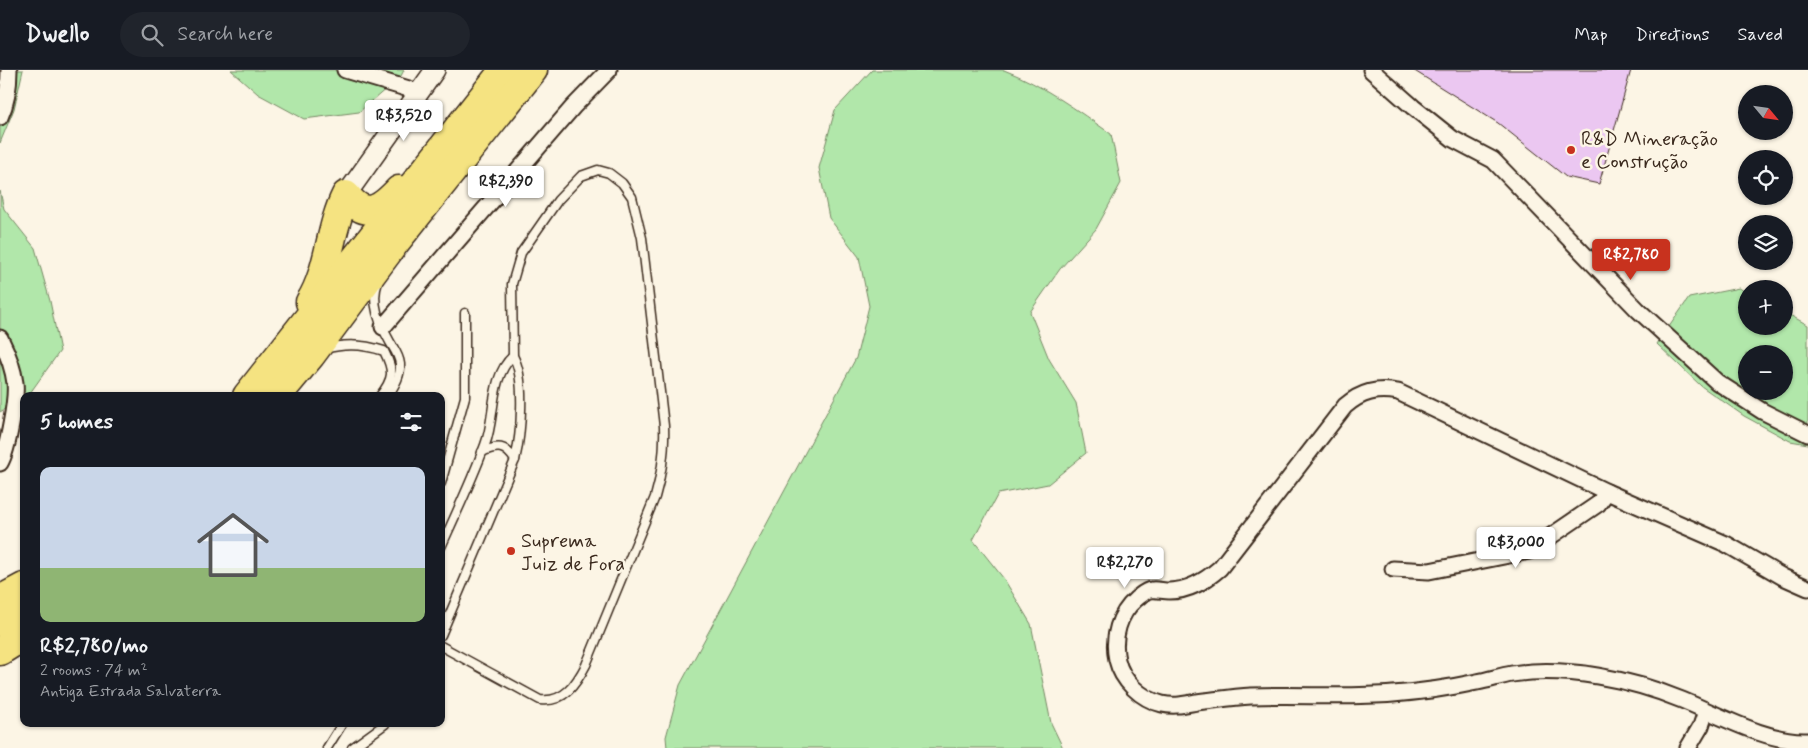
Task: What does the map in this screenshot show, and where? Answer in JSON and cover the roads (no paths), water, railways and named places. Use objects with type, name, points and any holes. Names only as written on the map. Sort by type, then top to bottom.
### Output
[{"type":"highway","points":[[261,392],[464,119],[504,70]]},
{"type":"highway","points":[[261,392],[311,355],[394,244],[533,70]]},
{"type":"highway","points":[[261,392],[318,290],[338,212],[346,196],[359,208],[373,210],[382,205],[394,195],[464,119]]},
{"type":"highway","points":[[0,600],[20,589]]},
{"type":"highway","points":[[0,622],[20,611]]},
{"type":"highway","points":[[0,651],[20,638]]},
{"type":"street","points":[[0,117],[9,90],[9,70]]},
{"type":"street","points":[[345,70],[419,92]]},
{"type":"street","points":[[346,196],[434,70]]},
{"type":"street","points":[[383,328],[572,107],[609,70]]},
{"type":"street","points":[[1371,70],[1453,139],[1493,160],[1638,310],[1717,382],[1762,411],[1808,434]]},
{"type":"street","points":[[0,338],[6,351],[15,384],[7,445],[0,463]]},
{"type":"street","points":[[1808,588],[1726,544],[1607,492],[1398,392],[1389,390],[1371,391],[1361,394],[1345,406],[1220,568],[1208,579],[1193,586],[1172,591],[1150,590],[1132,602],[1126,610],[1117,630],[1115,641],[1118,663],[1122,673],[1134,690],[1152,701],[1173,706],[1250,696],[1390,694],[1453,687],[1512,674],[1561,673],[1585,675],[1635,684],[1660,691],[1776,738],[1808,742]]},
{"type":"street","points":[[1392,569],[1429,571],[1529,551],[1598,504],[1607,492]]},
{"type":"street","points":[[1688,748],[1701,726],[1706,711]]},
{"type":"lane","points":[[445,616],[515,460],[519,434],[520,375],[518,364],[513,356],[512,284],[521,253],[558,200],[581,176],[598,170],[609,173],[622,183],[632,198],[642,238],[664,426],[661,476],[655,497],[586,665],[578,680],[563,695],[548,701],[540,700],[445,648]]},
{"type":"lane","points":[[390,392],[399,376],[400,364],[376,311],[375,296],[376,287],[394,244]]},
{"type":"lane","points":[[445,469],[465,397],[465,313]]},
{"type":"lane","points":[[384,351],[390,342]]},
{"type":"lane","points":[[311,355],[326,348],[341,345],[371,346],[384,351],[391,365],[392,372],[390,381],[383,392]]},
{"type":"lane","points":[[445,538],[486,444],[500,374],[505,363],[513,356]]},
{"type":"lane","points":[[482,452],[493,447],[500,447],[508,451],[515,460]]},
{"type":"lane","points":[[326,748],[340,727]]},
{"type":"lane","points":[[352,748],[381,727]]},
{"type":"place","name":"R&D Mineração e Construção","points":[[1571,150]]},
{"type":"place","name":"Suprema Juiz de Fora","points":[[511,551]]}]
